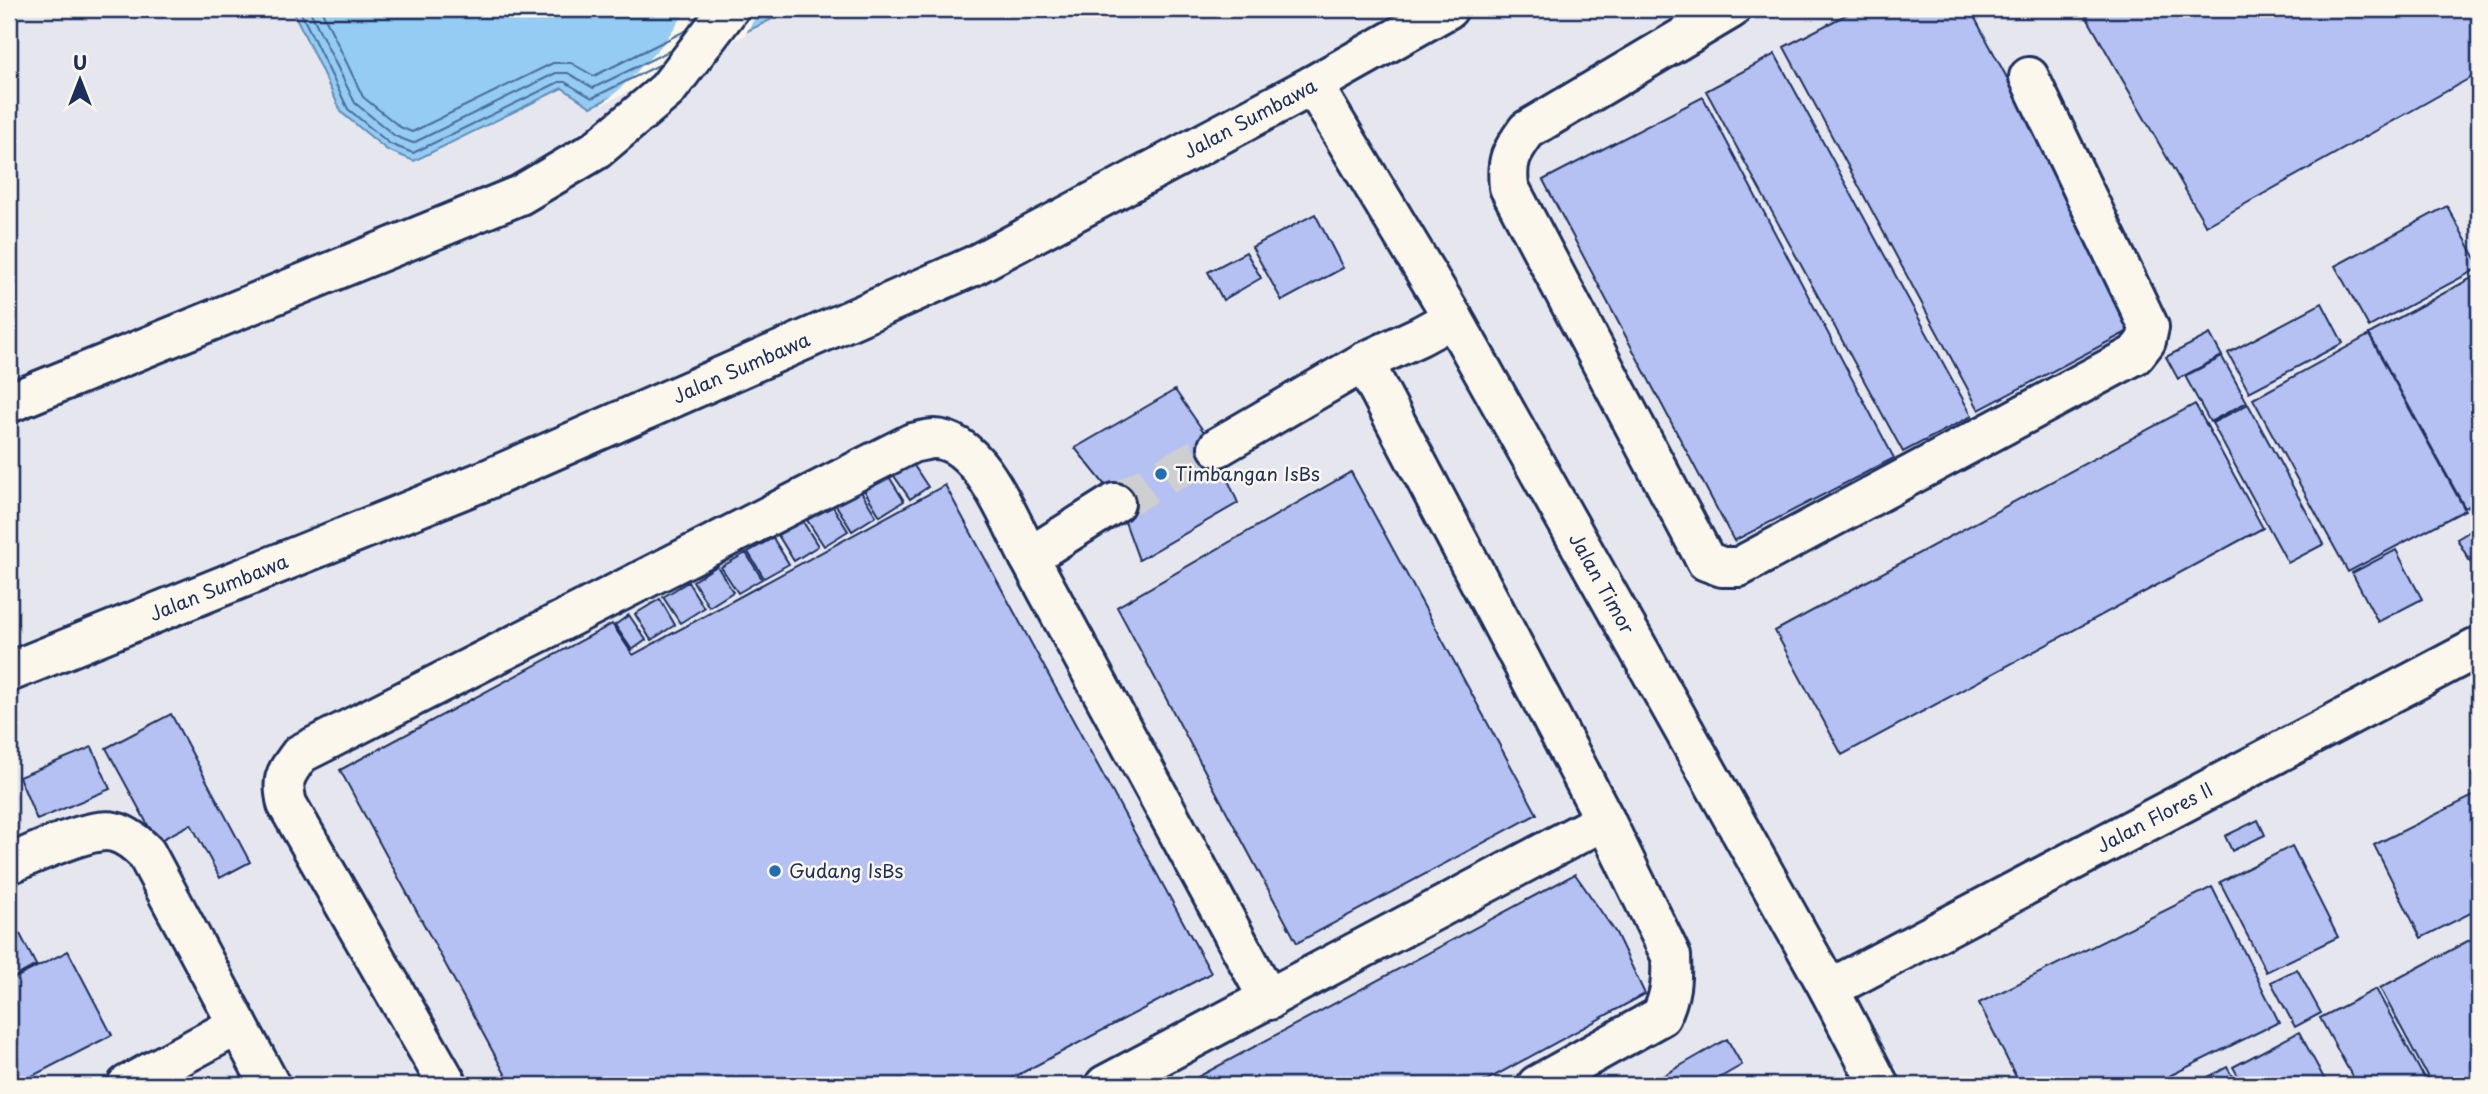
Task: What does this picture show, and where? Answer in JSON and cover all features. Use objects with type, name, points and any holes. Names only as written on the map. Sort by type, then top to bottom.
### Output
[{"type":"street","points":[[9,403],[520,195],[596,150],[667,90],[729,9]]},
{"type":"street","name":"Jalan Sumbawa","points":[[9,672],[486,480],[973,266],[1313,85],[1448,9]]},
{"type":"street","points":[[1731,9],[1527,130],[1507,165],[1509,187],[1706,561],[1722,568],[1739,567],[2135,355],[2146,341],[2149,327],[2029,77]]},
{"type":"street","name":"Jalan Timor","points":[[1313,85],[1452,318],[1829,989],[1879,1085]]},
{"type":"street","points":[[1218,447],[1364,362],[1452,318]]},
{"type":"street","points":[[1364,362],[1605,820],[1671,956],[1672,981],[1669,999],[1661,1016],[1537,1085]]},
{"type":"street","points":[[448,1085],[287,804],[283,784],[299,754],[912,443],[935,439],[955,445],[981,467],[1269,1000]]},
{"type":"street","points":[[1029,557],[1115,503]]},
{"type":"street","name":"Jalan Flores II","points":[[1829,989],[2479,647]]},
{"type":"street","points":[[1105,1085],[1605,820]]},
{"type":"street","points":[[9,864],[96,831],[114,832],[131,839],[146,853],[270,1085]]},
{"type":"street","points":[[127,1085],[238,1025]]},
{"type":"shaded area","points":[[9,9],[2479,9],[2479,1085],[9,1085]]},
{"type":"water","points":[[292,9],[793,9],[591,107],[562,88],[414,161],[387,150],[342,113]]},
{"type":"pier","points":[[688,9],[760,9],[745,35],[599,106],[619,90],[662,45]]},
{"type":"building","points":[[1857,9],[1970,9],[2140,325],[1979,410],[1784,47]]},
{"type":"building","points":[[2082,9],[2479,9],[2479,73],[2206,226]]},
{"type":"building","points":[[1775,54],[1972,416],[1903,452],[1706,91]]},
{"type":"building","points":[[1703,97],[1894,458],[1734,541],[1543,180]]},
{"type":"building","points":[[2447,206],[2479,268],[2369,327],[2335,266]]},
{"type":"building","points":[[1315,214],[1343,268],[1282,301],[1252,247]]},
{"type":"building","points":[[1246,252],[1261,278],[1223,300],[1208,272]]},
{"type":"building","points":[[2479,274],[2479,500],[2465,508],[2369,334]]},
{"type":"building","points":[[2322,303],[2343,343],[2249,392],[2228,353]]},
{"type":"building","points":[[2210,334],[2222,356],[2178,379],[2166,357]]},
{"type":"building","points":[[2369,335],[2465,510],[2348,572],[2253,399]]},
{"type":"building","points":[[2222,357],[2247,402],[2210,422],[2185,376]]},
{"type":"building","name":"Timbangan IsBs","points":[[1175,390],[1213,445],[1238,503],[1139,560],[1117,500],[1075,448]]},
{"type":"building","points":[[2195,404],[2263,528],[1842,755],[1775,631]]},
{"type":"building","points":[[2248,404],[2324,544],[2288,563],[2212,423]]},
{"type":"building","points":[[911,461],[928,487],[910,499],[892,473]]},
{"type":"building","points":[[1351,472],[1537,814],[1297,943],[1117,607]]},
{"type":"building","points":[[888,475],[904,501],[880,516],[864,490]]},
{"type":"building","name":"Gudang IsBs","points":[[945,485],[1211,973],[999,1085],[511,1085],[340,770],[612,624],[633,655]]},
{"type":"building","points":[[860,490],[876,516],[852,531],[836,505]]},
{"type":"building","points":[[832,505],[848,531],[824,546],[807,520]]},
{"type":"building","points":[[802,520],[818,546],[794,561],[778,535]]},
{"type":"building","points":[[2479,526],[2479,570],[2476,572],[2457,539]]},
{"type":"building","points":[[773,538],[789,564],[764,578],[748,552]]},
{"type":"building","points":[[2396,550],[2422,599],[2378,622],[2352,573]]},
{"type":"building","points":[[746,553],[762,579],[738,593],[721,567]]},
{"type":"building","points":[[717,566],[733,592],[709,607],[693,581]]},
{"type":"building","points":[[688,582],[704,608],[680,623],[663,597]]},
{"type":"building","points":[[660,599],[675,625],[651,640],[635,614]]},
{"type":"building","points":[[629,615],[646,640],[632,650],[615,625]]},
{"type":"building","points":[[171,714],[250,862],[220,878],[191,824],[157,842],[106,748]]},
{"type":"building","points":[[92,747],[110,789],[37,820],[19,777]]},
{"type":"building","points":[[2479,793],[2479,909],[2421,938],[2374,845]]},
{"type":"building","points":[[2258,820],[2265,835],[2232,851],[2225,836]]},
{"type":"building","points":[[2292,846],[2338,937],[2266,972],[2220,882]]},
{"type":"building","points":[[1575,874],[1616,933],[1645,994],[1478,1085],[1183,1085]]},
{"type":"building","points":[[2212,887],[2279,1022],[2151,1085],[2020,1085],[1979,1003]]},
{"type":"building","points":[[20,934],[36,965],[9,980],[9,940]]},
{"type":"building","points":[[2479,935],[2479,1075],[2461,1085],[2432,1085],[2380,988]]},
{"type":"building","points":[[68,951],[112,1035],[15,1085],[9,1074],[9,981]]},
{"type":"building","points":[[2297,969],[2321,1013],[2295,1027],[2271,982]]},
{"type":"building","points":[[2376,989],[2428,1085],[2357,1085],[2320,1018]]},
{"type":"building","points":[[2299,1032],[2325,1080],[2315,1085],[2243,1085],[2233,1067]]},
{"type":"building","points":[[1727,1039],[1742,1065],[1707,1085],[1664,1085],[1659,1078]]},
{"type":"building","points":[[2227,1067],[2237,1085],[2193,1085]]},
{"type":"tunnel","points":[[1115,503],[1218,447]]},
{"type":"place","name":"Timbangan IsBs","points":[[1161,474]]},
{"type":"place","name":"Gudang IsBs","points":[[775,871]]}]
